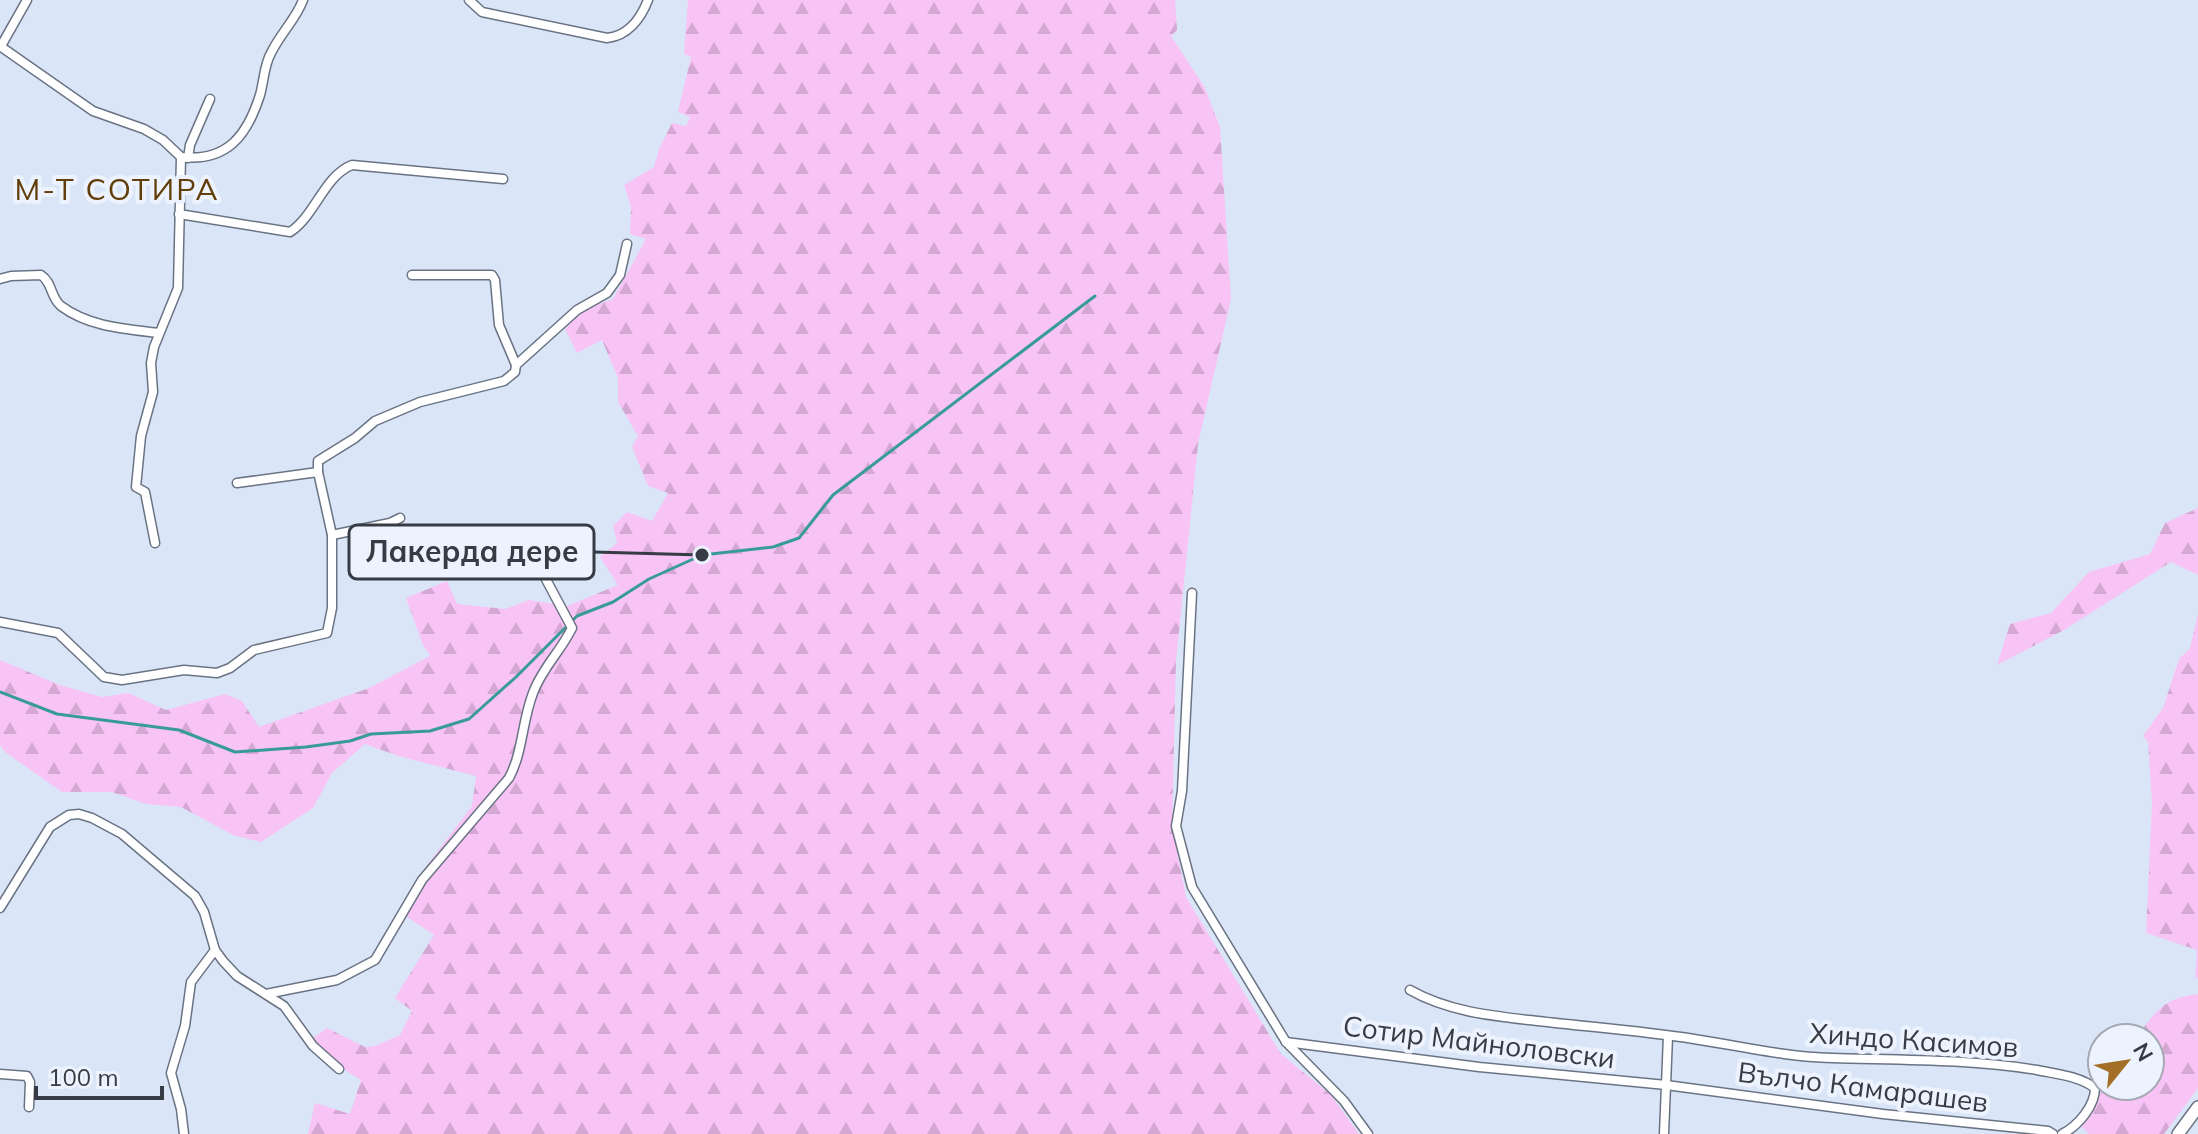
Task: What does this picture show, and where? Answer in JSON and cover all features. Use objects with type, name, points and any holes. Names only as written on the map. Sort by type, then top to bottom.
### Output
[{"type":"street","points":[[27,0],[0,46],[93,111],[144,129],[185,158],[217,155],[241,136],[260,95],[269,56],[303,0]]},
{"type":"street","points":[[469,0],[482,12],[607,38],[630,30],[648,0]]},
{"type":"street","points":[[155,543],[145,492],[136,487],[141,436],[153,392],[151,363],[154,347],[178,288],[179,214],[185,158],[210,99]]},
{"type":"street","points":[[179,214],[283,233],[295,229],[340,172],[352,165],[503,179]]},
{"type":"street","points":[[516,365],[577,310],[607,293],[620,275],[627,244]]},
{"type":"street","points":[[0,279],[41,275],[49,282],[53,296],[61,306],[91,321],[120,329],[159,333]]},
{"type":"street","points":[[0,622],[58,633],[104,677],[138,679],[184,670],[217,673],[230,668],[254,650],[327,633],[332,608],[332,535],[318,461],[355,438],[375,421],[420,402],[502,382],[515,372],[516,365],[499,325],[492,275],[412,275]]},
{"type":"street","points":[[237,483],[318,472]]},
{"type":"street","points":[[332,535],[390,523],[400,518]]},
{"type":"street","points":[[266,994],[337,980],[375,960],[422,880],[509,778],[517,762],[533,692],[548,663],[567,643],[572,628],[533,555]]},
{"type":"street","points":[[1192,593],[1182,791],[1176,826],[1197,899],[1237,958],[1286,1042],[1344,1101],[1368,1134]]},
{"type":"street","points":[[0,908],[50,827],[61,818],[79,814],[122,834],[195,896],[204,912],[215,950],[237,976],[284,1006],[313,1046],[339,1069]]},
{"type":"street","points":[[184,1134],[171,1073],[185,1026],[191,982],[215,950]]},
{"type":"street","points":[[1410,990],[1432,1003],[1481,1015],[1668,1036],[1664,1134]]},
{"type":"street","name":"Хиндо Касимов","points":[[1668,1036],[1829,1058],[1924,1060],[1999,1065],[2055,1073],[2095,1088],[2095,1097],[2073,1129],[2062,1134]]},
{"type":"street","name":"Сотир Майноловски","points":[[1286,1042],[1479,1067],[1666,1085]]},
{"type":"street","points":[[0,1074],[27,1076],[30,1082],[29,1107]]},
{"type":"street","name":"Вълчо Камарашев","points":[[1666,1085],[2053,1134]]},
{"type":"street","points":[[2178,1134],[2198,1107]]},
{"type":"green space","points":[[688,0],[1175,0],[1177,30],[1171,36],[1204,86],[1220,127],[1231,299],[1198,444],[1176,661],[1172,825],[1186,897],[1281,1054],[1331,1095],[1359,1134],[308,1134],[315,1103],[350,1114],[361,1080],[330,1061],[309,1041],[327,1028],[365,1047],[375,1046],[400,1035],[412,1011],[395,998],[434,935],[398,911],[428,864],[472,806],[476,776],[365,744],[332,773],[313,808],[261,842],[235,836],[181,807],[146,804],[112,792],[62,792],[5,752],[0,745],[0,660],[60,685],[102,697],[128,693],[166,710],[225,694],[242,701],[259,727],[369,688],[430,656],[406,598],[447,581],[457,604],[505,609],[529,600],[567,606],[618,585],[600,557],[617,543],[613,526],[627,512],[652,521],[668,493],[648,486],[632,447],[638,436],[618,402],[618,378],[602,340],[577,353],[565,329],[582,310],[613,299],[646,239],[630,234],[631,207],[624,185],[654,167],[672,123],[686,126],[690,117],[678,112],[691,57],[684,54]]},
{"type":"green space","points":[[2198,508],[2198,575],[2171,562],[2064,630],[1997,665],[2010,624],[2051,613],[2089,572],[2150,554],[2165,523]]},
{"type":"green space","points":[[2198,614],[2198,979],[2195,977],[2197,950],[2146,933],[2152,803],[2148,742],[2143,736],[2163,708],[2179,659],[2190,648]]},
{"type":"green space","points":[[2198,994],[2198,1088],[2164,1134],[2089,1134],[2076,1121],[2089,1102],[2166,1102],[2166,1022],[2148,1022],[2168,1003]]},
{"type":"waterway","points":[[0,692],[57,714],[179,730],[235,752],[306,747],[350,741],[371,734],[430,731],[469,719],[577,616],[613,602],[649,579],[702,555],[773,547],[799,538],[833,495],[1095,296]]},
{"type":"place","name":"Лакерда дере","points":[[702,555]]},
{"type":"district","name":"М-Т СОТИРА","points":[[117,190]]}]
